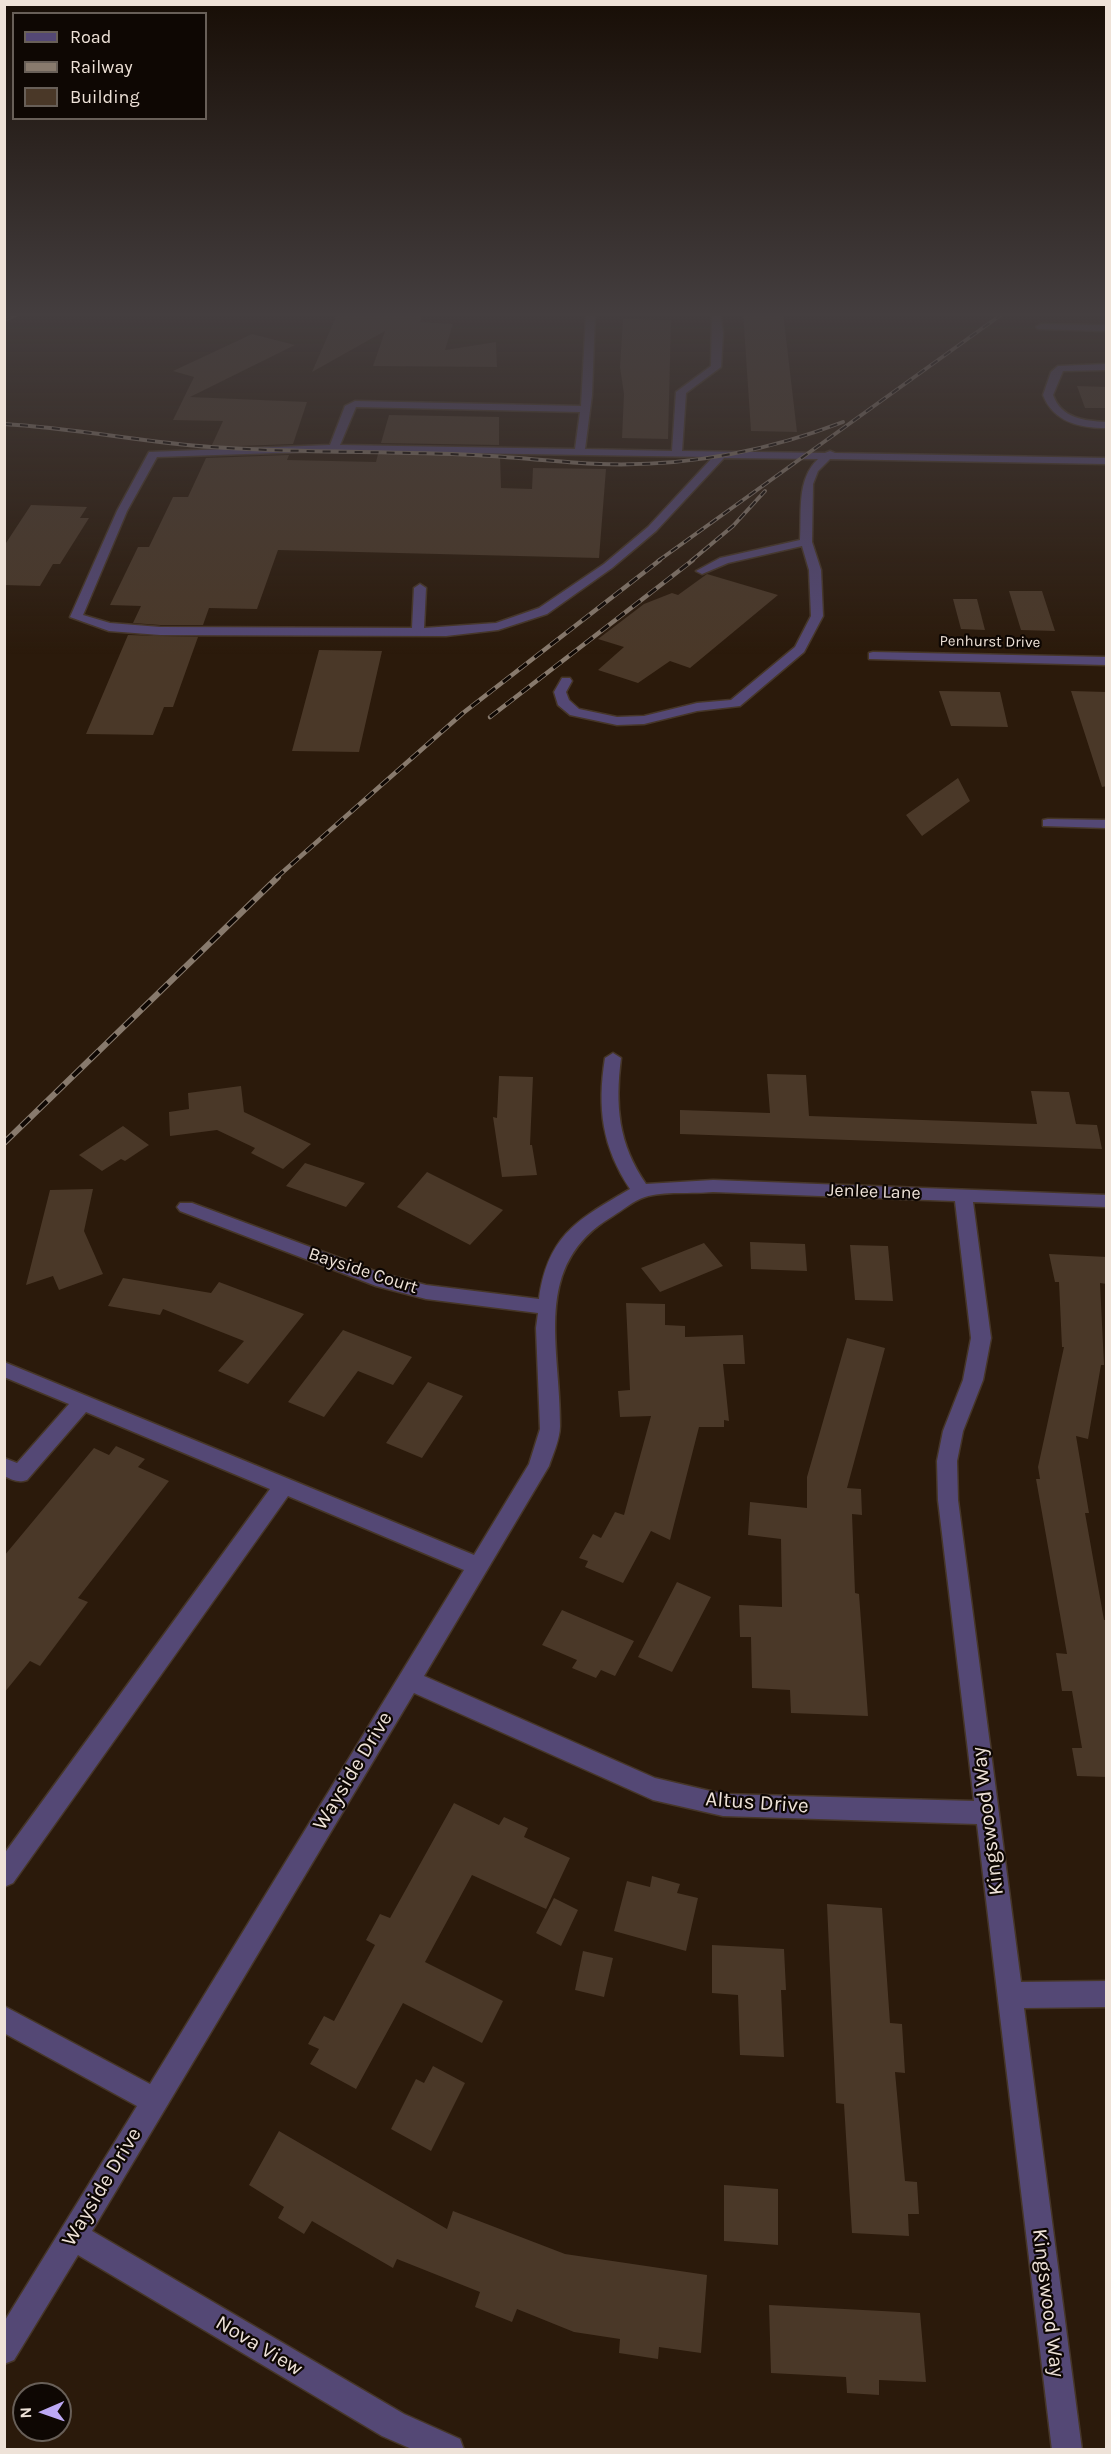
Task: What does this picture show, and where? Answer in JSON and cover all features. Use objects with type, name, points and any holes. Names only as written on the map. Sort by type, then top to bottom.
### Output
[{"type":"street","points":[[334,448],[342,427]]},
{"type":"street","points":[[580,451],[583,427]]},
{"type":"street","points":[[677,452],[679,427]]},
{"type":"street","points":[[723,453],[652,529],[608,566],[543,611],[498,626],[446,632],[418,630],[160,630],[109,627],[76,617],[122,511],[153,453],[334,448],[830,454],[1107,461]]},
{"type":"street","points":[[566,681],[560,692],[563,702],[575,712],[617,721],[645,720],[697,707],[735,704],[800,649],[817,616],[818,597],[815,570],[806,542],[810,476],[830,454]]},
{"type":"street","points":[[702,570],[724,560],[806,542]]},
{"type":"street","points":[[418,630],[420,588]]},
{"type":"street","name":"Penhurst Drive","points":[[873,656],[1107,661]]},
{"type":"street","points":[[1048,823],[1107,824]]},
{"type":"street","points":[[613,1058],[608,1096],[610,1130],[623,1167],[641,1191]]},
{"type":"street","name":"Jenlee Lane","points":[[641,1191],[714,1186],[1107,1202]]},
{"type":"street","name":"Wayside Drive","points":[[4,2350],[539,1466],[550,1429],[546,1381],[548,1307],[551,1282],[558,1261],[570,1241],[585,1224],[641,1191]]},
{"type":"street","name":"Kingswood Way","points":[[963,1196],[981,1338],[979,1361],[953,1431],[949,1451],[948,1500],[1066,2450]]},
{"type":"street","name":"Bayside Court","points":[[186,1208],[376,1279],[426,1292],[548,1307]]},
{"type":"street","points":[[4,1369],[478,1567]]},
{"type":"street","points":[[4,1466],[20,1474],[83,1402]]},
{"type":"street","points":[[4,1875],[284,1486]]},
{"type":"street","name":"Altus Drive","points":[[408,1680],[653,1789],[723,1805],[986,1813]]},
{"type":"street","points":[[1009,1995],[1107,1994]]},
{"type":"street","points":[[4,2019],[154,2101]]},
{"type":"street","name":"Nova View","points":[[73,2236],[393,2425],[449,2450]]},
{"type":"building","points":[[220,427],[299,427],[293,444],[211,447]]},
{"type":"building","points":[[386,427],[499,427],[499,445],[381,443]]},
{"type":"building","points":[[623,427],[668,427],[668,439],[622,438]]},
{"type":"building","points":[[751,427],[796,427],[797,432],[751,431]]},
{"type":"building","points":[[378,454],[500,456],[501,488],[532,489],[533,468],[606,469],[599,558],[278,550],[257,609],[209,608],[203,625],[160,625],[133,623],[141,606],[110,605],[138,547],[149,547],[173,497],[188,497],[206,458],[289,455],[287,460],[376,462]]},
{"type":"building","points":[[31,505],[87,507],[80,518],[89,518],[60,564],[53,564],[40,586],[4,585],[4,546]]},
{"type":"building","points":[[707,574],[778,595],[690,668],[670,661],[638,683],[598,670],[624,647],[598,639],[644,604],[672,593],[678,595]]},
{"type":"building","points":[[1009,591],[1042,591],[1055,631],[1021,630]]},
{"type":"building","points":[[953,599],[977,599],[985,630],[961,629]]},
{"type":"building","points":[[128,635],[198,637],[173,707],[164,707],[153,735],[86,734]]},
{"type":"building","points":[[319,650],[382,651],[359,752],[292,751]]},
{"type":"building","points":[[939,691],[1000,692],[1008,727],[951,726]]},
{"type":"building","points":[[1071,691],[1107,692],[1107,786],[1102,787]]},
{"type":"building","points":[[958,778],[970,801],[922,836],[906,815]]},
{"type":"building","points":[[767,1074],[806,1075],[809,1116],[1037,1124],[1031,1091],[1069,1092],[1076,1124],[1097,1125],[1102,1149],[680,1134],[680,1110],[770,1113]]},
{"type":"building","points":[[499,1076],[533,1077],[530,1145],[532,1145],[537,1175],[502,1177],[493,1117],[497,1118]]},
{"type":"building","points":[[241,1086],[244,1112],[311,1144],[283,1169],[251,1153],[255,1148],[217,1130],[170,1136],[169,1112],[189,1109],[188,1093]]},
{"type":"building","points":[[123,1126],[149,1145],[125,1161],[121,1159],[102,1171],[79,1155]]},
{"type":"building","points":[[305,1163],[365,1183],[346,1207],[286,1186]]},
{"type":"building","points":[[427,1172],[503,1210],[470,1245],[397,1207]]},
{"type":"building","points":[[93,1189],[84,1231],[103,1274],[59,1290],[53,1276],[26,1285],[50,1190]]},
{"type":"building","points":[[750,1242],[805,1244],[807,1271],[751,1269]]},
{"type":"building","points":[[704,1243],[723,1266],[660,1292],[641,1268]]},
{"type":"building","points":[[850,1245],[888,1246],[893,1301],[855,1300]]},
{"type":"building","points":[[1049,1254],[1107,1257],[1107,1284],[1100,1283],[1104,1365],[1101,1365],[1088,1439],[1076,1436],[1089,1513],[1085,1513],[1104,1620],[1107,1620],[1107,1777],[1077,1776],[1072,1748],[1082,1748],[1072,1691],[1062,1691],[1056,1653],[1067,1654],[1036,1479],[1040,1479],[1038,1467],[1064,1347],[1062,1347],[1059,1282],[1055,1282]]},
{"type":"building","points":[[123,1278],[211,1293],[219,1282],[304,1314],[248,1384],[218,1371],[244,1341],[163,1309],[160,1315],[108,1306]]},
{"type":"building","points":[[626,1303],[665,1304],[665,1325],[685,1326],[685,1337],[743,1335],[745,1364],[723,1364],[729,1421],[724,1420],[724,1427],[699,1427],[670,1540],[651,1531],[623,1583],[585,1567],[588,1561],[579,1558],[593,1534],[601,1538],[615,1512],[624,1515],[651,1416],[620,1417],[618,1391],[630,1390]]},
{"type":"building","points":[[343,1330],[412,1357],[393,1385],[358,1371],[324,1417],[288,1402]]},
{"type":"building","points":[[847,1338],[885,1348],[847,1488],[861,1489],[862,1515],[852,1514],[855,1593],[859,1594],[868,1716],[791,1713],[790,1690],[752,1688],[751,1637],[740,1637],[739,1605],[782,1607],[781,1539],[748,1535],[750,1502],[807,1508],[807,1477]]},
{"type":"building","points":[[428,1382],[463,1396],[422,1458],[386,1443]]},
{"type":"building","points":[[116,1446],[145,1459],[138,1467],[169,1481],[78,1598],[88,1602],[40,1666],[30,1661],[4,1693],[4,1556],[94,1448],[109,1455]]},
{"type":"building","points":[[677,1582],[711,1597],[672,1672],[638,1657]]},
{"type":"building","points":[[562,1610],[634,1641],[615,1676],[601,1670],[596,1678],[572,1668],[577,1660],[542,1645]]},
{"type":"building","points":[[454,1803],[499,1825],[504,1817],[528,1828],[524,1837],[570,1858],[546,1909],[472,1875],[425,1962],[503,2001],[482,2043],[403,2003],[356,2089],[310,2064],[319,2049],[308,2044],[324,2016],[334,2021],[375,1945],[366,1940],[380,1914],[390,1918]]},
{"type":"building","points":[[652,1876],[680,1884],[677,1893],[698,1898],[686,1951],[614,1931],[627,1881],[650,1887]]},
{"type":"building","points":[[554,1898],[578,1910],[561,1946],[536,1933]]},
{"type":"building","points":[[827,1904],[882,1908],[890,2023],[902,2024],[905,2073],[895,2072],[905,2181],[917,2182],[919,2214],[908,2214],[909,2236],[852,2233],[844,2104],[836,2103]]},
{"type":"building","points":[[712,1945],[784,1949],[786,1990],[781,1990],[784,2057],[740,2055],[738,1995],[712,1993]]},
{"type":"building","points":[[583,1951],[613,1958],[604,1997],[575,1990]]},
{"type":"building","points":[[433,2066],[465,2083],[431,2151],[391,2129],[416,2079],[424,2083]]},
{"type":"building","points":[[279,2131],[447,2229],[453,2211],[565,2254],[707,2275],[701,2353],[659,2347],[658,2359],[619,2353],[620,2339],[574,2332],[517,2309],[512,2322],[475,2307],[480,2292],[397,2259],[393,2268],[312,2221],[304,2234],[278,2218],[284,2207],[249,2185]]},
{"type":"building","points":[[724,2185],[778,2189],[778,2245],[724,2241]]},
{"type":"building","points":[[769,2305],[920,2313],[926,2382],[879,2380],[879,2395],[847,2393],[846,2377],[771,2373]]},
{"type":"railway","points":[[30,427],[211,447],[473,455],[600,464],[662,463],[724,455],[784,442],[831,427]]},
{"type":"railway","points":[[658,561],[845,427]]},
{"type":"railway","points":[[691,561],[733,526],[765,491]]},
{"type":"railway","points":[[276,878],[463,713],[660,560]]},
{"type":"railway","points":[[490,717],[693,560]]},
{"type":"railway","points":[[4,1143],[278,877]]}]
